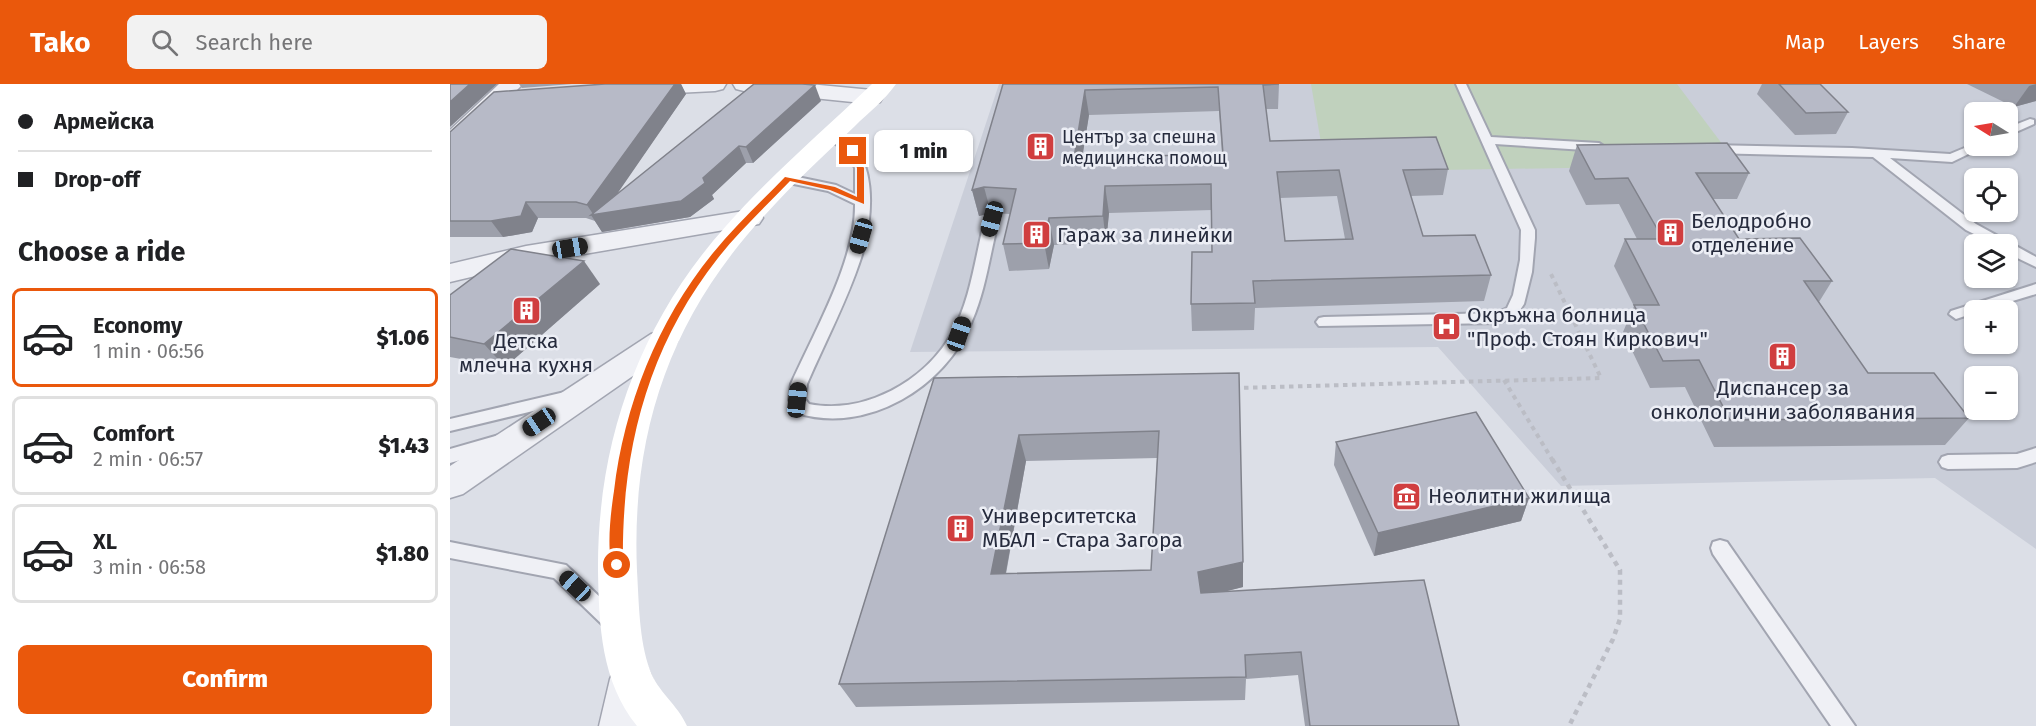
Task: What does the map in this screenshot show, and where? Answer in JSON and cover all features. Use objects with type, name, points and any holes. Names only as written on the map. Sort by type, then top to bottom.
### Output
[{"type":"main road","points":[[665,726],[631,679],[622,631],[616,513],[623,459],[640,394],[662,341],[688,295],[716,255],[788,179],[879,91]]},
{"type":"street","points":[[610,90],[715,84]]},
{"type":"street","points":[[744,84],[879,91]]},
{"type":"street","points":[[450,142],[512,93]]},
{"type":"street","points":[[450,273],[526,255],[750,218]]},
{"type":"street","points":[[450,484],[662,341]]},
{"type":"street","points":[[621,726],[631,679]]},
{"type":"lane","points":[[1324,322],[1499,318],[1512,311],[1519,296],[1530,244],[1528,230],[1461,84]]},
{"type":"lane","points":[[2018,127],[2030,122]]},
{"type":"lane","points":[[832,137],[858,157],[861,168],[861,236],[799,384],[797,400],[803,409],[841,413],[867,408],[905,388],[940,360],[959,334],[992,219]]},
{"type":"lane","points":[[1486,140],[1611,147]]},
{"type":"lane","points":[[1701,148],[1876,153],[1952,158],[1964,153]]},
{"type":"lane","points":[[1876,153],[1971,227],[1984,234]]},
{"type":"lane","points":[[788,179],[832,188],[861,202]]},
{"type":"lane","points":[[2018,253],[2036,263]]},
{"type":"lane","points":[[1956,314],[2036,289]]},
{"type":"lane","points":[[450,425],[579,395]]},
{"type":"lane","points":[[450,456],[520,435]]},
{"type":"lane","points":[[1948,462],[2017,461],[2036,455]]},
{"type":"lane","points":[[1720,548],[1845,726]]},
{"type":"lane","points":[[450,550],[559,571],[622,631]]},
{"type":"path","points":[[1230,388],[1601,378],[1528,230]]},
{"type":"path","points":[[1503,379],[1620,570],[1620,619],[1613,639],[1569,726]]},
{"type":"shaded area","name":"Окръжна болница \"Проф. Стоян Киркович\"","points":[[999,84],[2036,84],[2036,549],[1935,478],[1561,486],[1438,347],[910,352]]},
{"type":"green space","points":[[1311,84],[1677,84],[1738,165],[1326,172]]},
{"type":"building","points":[[450,84],[470,84],[450,102]]},
{"type":"building","points":[[605,84],[675,84],[587,205],[576,202],[526,202],[521,216],[491,221],[450,221],[450,132],[494,92]]},
{"type":"building","points":[[754,84],[815,85],[746,147],[739,146],[703,178],[705,183],[681,201],[591,215]]},
{"type":"building","points":[[1003,84],[1279,84],[1263,85],[1270,141],[1436,137],[1448,169],[1403,170],[1423,236],[1475,235],[1491,275],[1253,281],[1255,303],[1191,304],[1192,252],[1212,252],[1211,184],[1105,186],[1103,216],[1049,218],[1044,243],[1003,244],[1016,189],[984,187],[972,190]],"holes":[[[1218,87],[1223,154],[1074,158],[1085,90]],[[1339,170],[1353,239],[1285,241],[1277,172]]]},
{"type":"building","points":[[1779,84],[1820,84],[1848,112],[1806,113]]},
{"type":"building","points":[[1727,143],[1749,173],[1696,173],[1739,239],[1800,238],[1832,281],[1804,281],[1868,373],[1934,373],[1964,412],[1964,418],[1730,420],[1699,360],[1663,361],[1634,305],[1659,305],[1625,239],[1663,239],[1628,178],[1595,179],[1577,145]]},
{"type":"building","points":[[511,249],[584,261],[484,344],[450,337],[450,295]]},
{"type":"building","name":"Университетска МБАЛ - Стара Загора","points":[[1239,373],[1243,562],[1198,572],[1201,593],[1424,580],[1459,726],[1310,726],[1301,652],[1245,655],[1246,677],[839,684],[934,378]],"holes":[[[1159,431],[1151,570],[991,574],[1019,435]]]},
{"type":"building","points":[[1476,412],[1529,498],[1378,533],[1336,442]]},
{"type":"place","name":"Център за спешна медицинска помощ","points":[[1041,147]]},
{"type":"place","name":"Белодробно отделение","points":[[1670,233]]},
{"type":"place","name":"Гараж за линейки","points":[[1036,235]]},
{"type":"place","name":"Детска млечна кухня","points":[[526,310]]},
{"type":"place","name":"Окръжна болница \"Проф. Стоян Киркович\"","points":[[1446,327]]},
{"type":"place","name":"Диспансер за онкологични заболявания","points":[[1783,357]]},
{"type":"place","name":"Неолитни жилища","points":[[1407,496]]},
{"type":"place","name":"Университетска МБАЛ - Стара Загора","points":[[961,528]]},
{"type":"route","points":[[617,565],[616,513],[623,459],[640,394],[662,341],[688,295],[716,255],[788,179],[832,188],[861,202],[861,168],[858,157],[853,151]]}]
